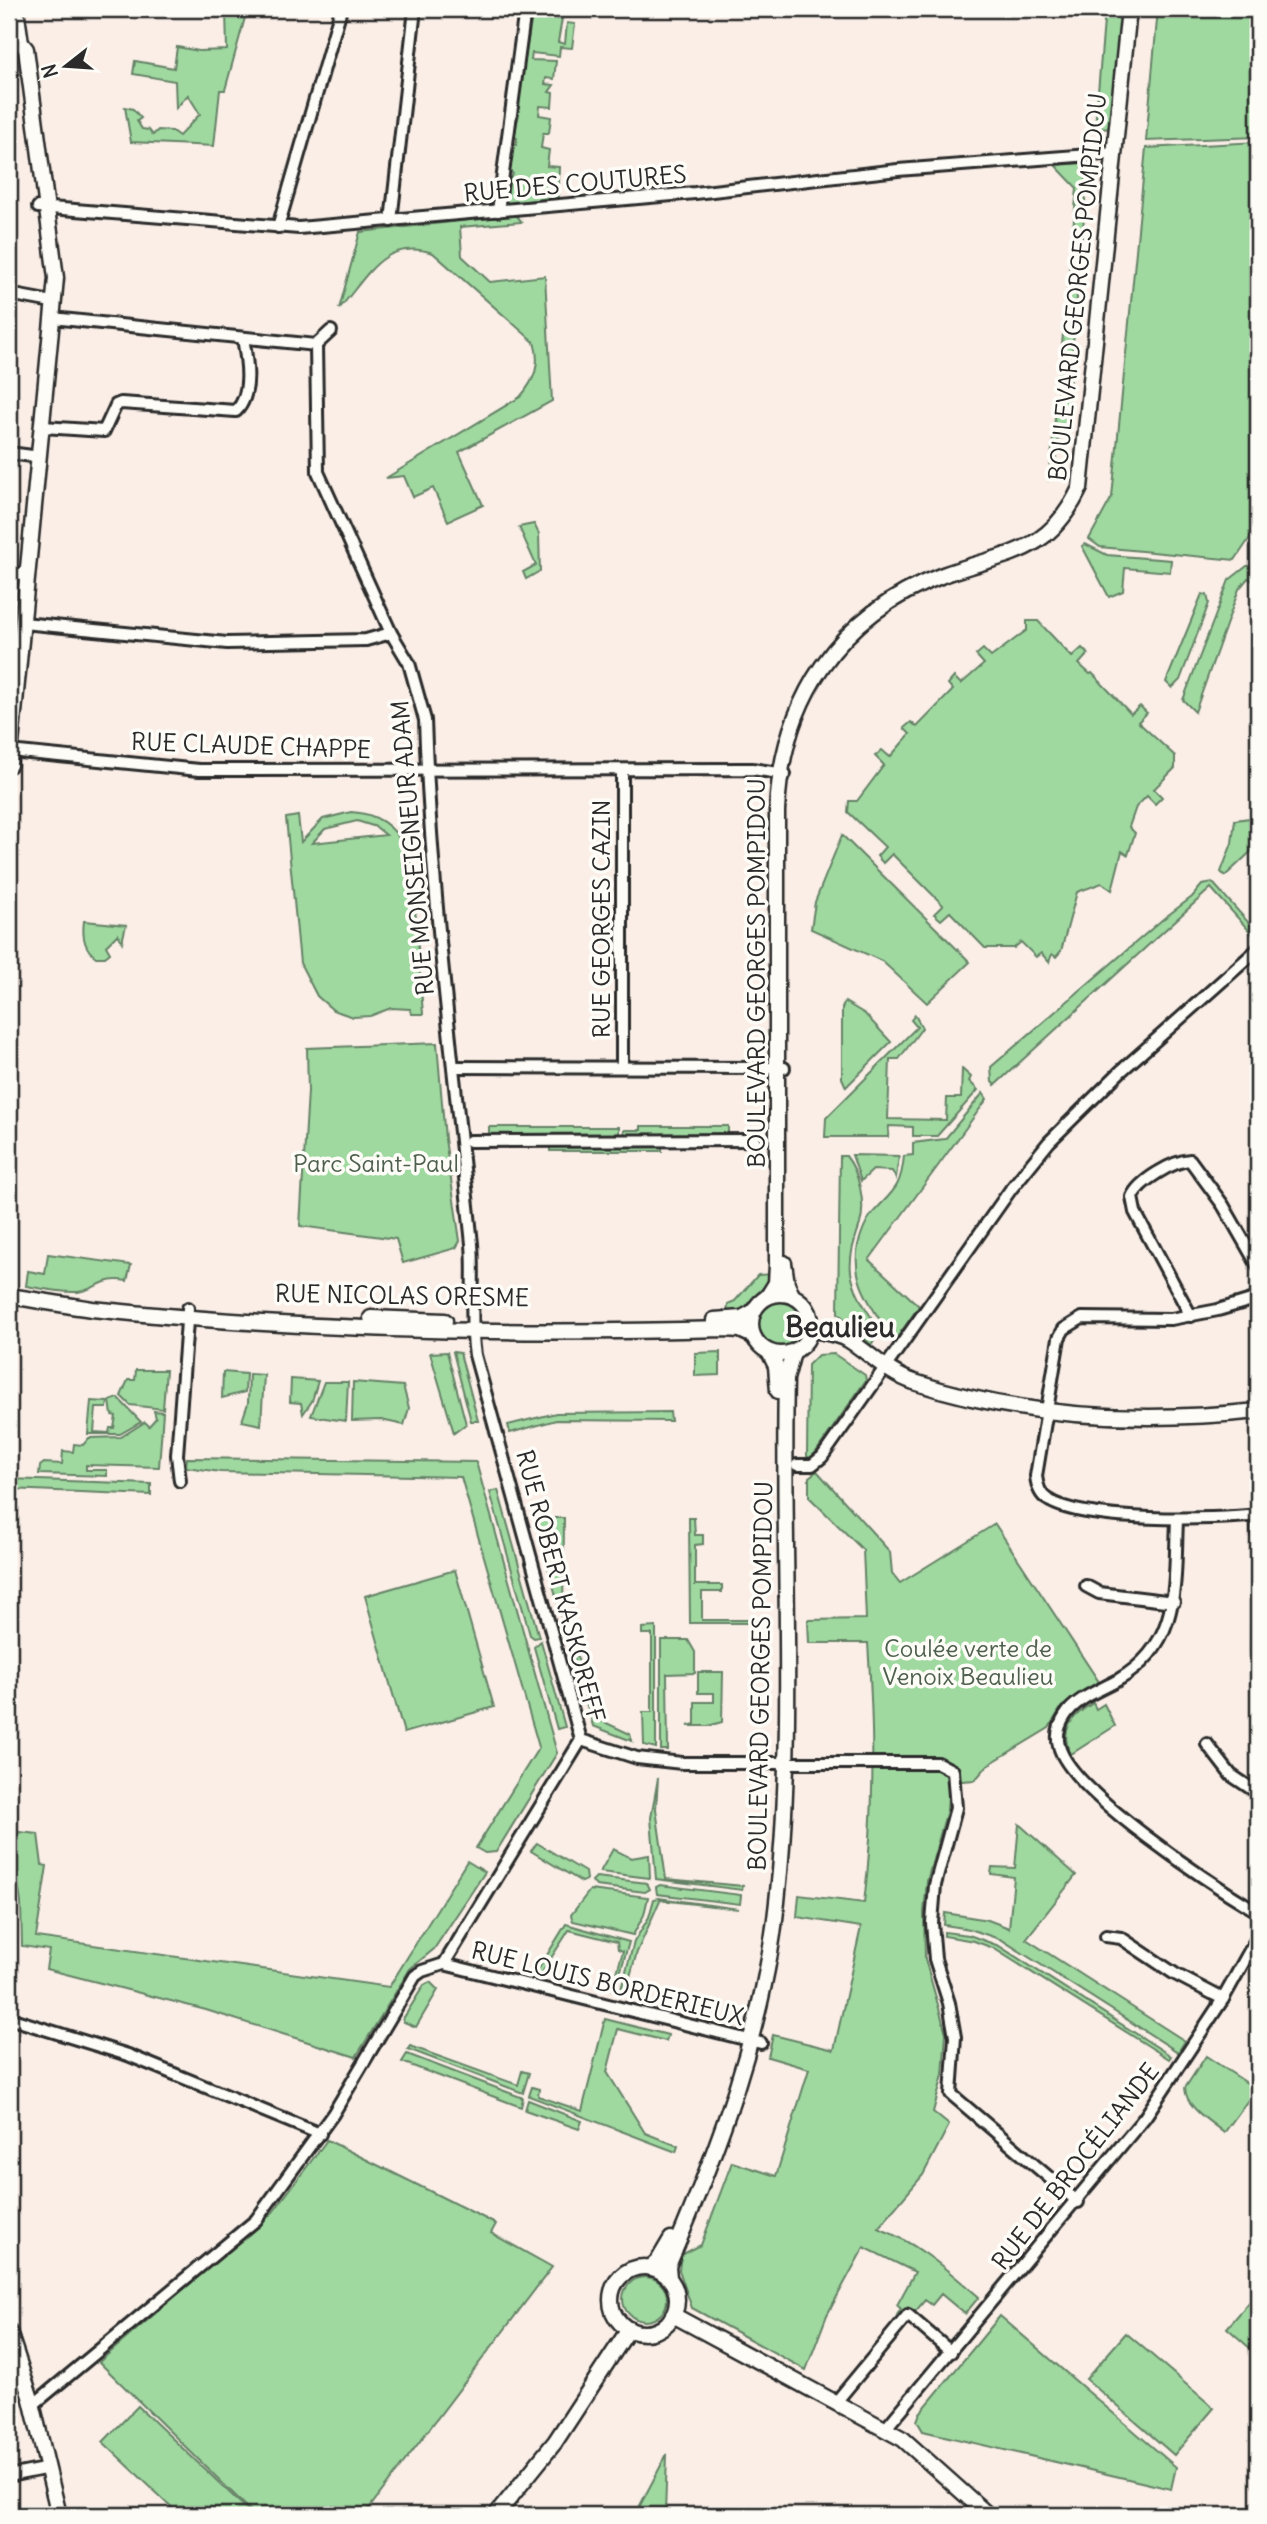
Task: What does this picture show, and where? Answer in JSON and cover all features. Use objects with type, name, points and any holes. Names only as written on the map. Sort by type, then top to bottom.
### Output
[{"type":"street","points":[[9,756],[56,278],[17,50],[21,43],[16,9]]},
{"type":"street","points":[[278,226],[341,9]]},
{"type":"street","points":[[391,221],[415,9]]},
{"type":"street","points":[[498,211],[525,9]]},
{"type":"street","name":"BOULEVARD GEORGES POMPIDOU","points":[[768,1296],[776,1283],[777,1265],[782,774],[786,737],[803,697],[821,666],[850,635],[891,601],[927,582],[1023,550],[1054,530],[1071,508],[1080,488],[1084,468],[1129,9]]},
{"type":"street","name":"BOULEVARD GEORGES POMPIDOU","points":[[782,774],[802,714],[827,669],[846,648],[882,617],[923,592],[1026,556],[1045,546],[1071,523],[1085,500],[1093,468],[1136,9]]},
{"type":"street","name":"RUE DES COUTURES","points":[[42,207],[278,226],[391,221],[695,193],[898,170],[1115,153]]},
{"type":"street","points":[[9,294],[52,302]]},
{"type":"street","points":[[52,318],[316,345],[331,331]]},
{"type":"street","points":[[43,427],[104,431],[116,405],[121,402],[236,411],[245,395],[247,372],[243,338]]},
{"type":"street","name":"RUE MONSEIGNEUR ADAM","points":[[316,345],[318,472],[391,633],[409,663],[422,705],[453,1067],[473,1257],[472,1326]]},
{"type":"street","points":[[9,453],[40,457]]},
{"type":"street","points":[[9,573],[28,575]]},
{"type":"street","points":[[23,623],[227,643],[366,640],[391,633]]},
{"type":"street","name":"RUE CLAUDE CHAPPE","points":[[9,756],[199,770],[757,769],[782,774]]},
{"type":"street","name":"RUE GEORGES CAZIN","points":[[622,770],[622,1067]]},
{"type":"street","points":[[797,1465],[817,1464],[1012,1189],[1049,1142],[1121,1071],[1258,951]]},
{"type":"street","points":[[453,1067],[781,1068]]},
{"type":"street","name":"BOULEVARD GEORGES POMPIDOU","points":[[781,1068],[784,1272],[792,1295]]},
{"type":"street","points":[[470,1141],[755,1140]]},
{"type":"street","points":[[1191,1316],[1135,1212],[1132,1198],[1140,1185],[1180,1162],[1190,1160],[1223,1205],[1258,1266]]},
{"type":"street","points":[[792,1295],[807,1309],[811,1329],[805,1342],[793,1352],[769,1352],[753,1336],[753,1312],[768,1296],[792,1295]]},
{"type":"street","name":"RUE NICOLAS ORESME","points":[[9,1296],[49,1301],[56,1298],[187,1313],[278,1315],[472,1326],[725,1329],[740,1330],[753,1336]]},
{"type":"street","points":[[1258,1298],[1191,1316],[1149,1320],[1092,1317],[1073,1322],[1059,1338],[1036,1476],[1045,1497],[1091,1512],[1177,1520],[1258,1515],[1258,1535]]},
{"type":"street","name":"RUE NICOLAS ORESME","points":[[472,1326],[731,1320],[753,1312]]},
{"type":"street","points":[[180,1481],[177,1455],[187,1313]]},
{"type":"street","name":"RUE ROBERT KASKOREFF","points":[[444,1964],[582,1740],[475,1355],[472,1326]]},
{"type":"street","points":[[811,1329],[846,1339],[885,1368],[925,1385],[1047,1410],[1159,1418],[1258,1411]]},
{"type":"street","name":"BOULEVARD GEORGES POMPIDOU","points":[[769,1352],[778,1379],[782,1763]]},
{"type":"street","name":"BOULEVARD GEORGES POMPIDOU","points":[[668,2278],[668,2266],[707,2174],[751,2040],[777,1904],[782,1763],[786,1387],[788,1363],[793,1352]]},
{"type":"street","points":[[1177,1520],[1174,1602],[1159,1639],[1139,1665],[1069,1710],[1059,1730],[1059,1746],[1075,1771],[1119,1814],[1184,1865],[1258,1912]]},
{"type":"street","points":[[1086,1586],[1099,1593],[1174,1602]]},
{"type":"street","points":[[1257,1651],[1258,1615]]},
{"type":"street","points":[[582,1740],[658,1762],[938,1763],[953,1771],[956,1808],[935,1885],[932,1923],[935,1959],[949,2003],[955,2038],[951,2094],[1077,2202]]},
{"type":"street","points":[[1207,1744],[1231,1775],[1258,1793]]},
{"type":"street","name":"RUE DE BROCÉLIANDE","points":[[886,2428],[1077,2202],[1145,2117],[1223,1999],[1258,1936]]},
{"type":"street","points":[[1106,1937],[1121,1938],[1175,1974],[1223,1999]]},
{"type":"street","points":[[33,2405],[256,2220],[320,2134],[415,1976],[422,1970],[444,1964]]},
{"type":"street","name":"RUE LOUIS BORDERIEUX","points":[[444,1964],[751,2040]]},
{"type":"street","points":[[9,2018],[128,2055],[320,2134]]},
{"type":"street","name":"BOULEVARD GEORGES POMPIDOU","points":[[650,2268],[668,2246],[751,2040]]},
{"type":"street","points":[[650,2268],[668,2278],[676,2296],[673,2315],[659,2329],[639,2332],[629,2329],[614,2313],[612,2291],[626,2272],[650,2268]]},
{"type":"street","points":[[673,2315],[886,2428],[944,2473],[988,2515]]},
{"type":"street","points":[[836,2402],[908,2315],[951,2352]]},
{"type":"street","points":[[496,2515],[555,2442],[629,2329]]},
{"type":"street","points":[[9,2332],[33,2405],[58,2515]]},
{"type":"street","points":[[9,2476],[49,2468]]},
{"type":"green space","points":[[208,9],[266,9],[264,16],[246,14],[225,90],[220,90],[214,146],[131,142],[125,107],[133,109],[141,118],[137,121],[142,129],[149,130],[153,135],[158,130],[172,131],[179,136],[200,114],[188,95],[176,108],[175,81],[133,74],[135,61],[174,68],[177,47],[199,51],[227,50],[226,11]]},
{"type":"green space","points":[[1105,9],[1123,9],[1113,129],[1095,128]]},
{"type":"green space","points":[[1158,9],[1258,9],[1258,137],[1146,141]]},
{"type":"green space","points":[[532,16],[562,19],[558,42],[565,44],[567,23],[575,24],[572,48],[560,47],[559,56],[532,53],[531,60],[556,61],[554,79],[546,78],[545,84],[554,85],[549,92],[553,93],[552,107],[540,106],[539,115],[551,117],[549,133],[543,133],[541,148],[549,150],[547,166],[559,167],[558,197],[505,204],[507,182],[513,174],[509,170],[512,145],[516,145],[517,138],[513,136],[519,115],[516,112]]},
{"type":"green space","points":[[1258,142],[1258,526],[1235,560],[1100,547],[1089,539],[1112,497],[1146,148]]},
{"type":"green space","points":[[1085,163],[1085,205],[1065,436],[1058,439],[1054,476],[1049,480],[1077,188],[1055,165]]},
{"type":"green space","points":[[516,215],[522,222],[460,227],[462,256],[490,282],[545,276],[552,401],[459,452],[483,505],[448,521],[433,488],[413,497],[404,476],[386,478],[520,397],[530,384],[537,365],[534,342],[433,253],[416,250],[402,250],[378,263],[339,309],[360,232]]},
{"type":"green space","points":[[534,524],[539,534],[540,571],[526,579],[523,572],[536,565],[519,527]]},
{"type":"green space","points":[[1085,544],[1107,555],[1171,560],[1170,572],[1125,568],[1123,591],[1109,597],[1082,546]]},
{"type":"green space","points":[[1247,566],[1258,566],[1258,584],[1248,578],[1239,589],[1195,712],[1183,700],[1229,580]]},
{"type":"green space","points":[[1202,594],[1207,595],[1209,603],[1180,680],[1172,688],[1166,682]]},
{"type":"green space","points":[[1027,621],[1038,621],[1072,657],[1082,648],[1088,654],[1079,664],[1092,673],[1131,714],[1140,706],[1147,713],[1138,722],[1175,756],[1175,768],[1154,789],[1162,797],[1155,804],[1147,796],[1136,807],[1129,827],[1135,833],[1128,855],[1122,851],[1112,890],[1102,883],[1077,892],[1061,951],[1056,957],[1052,954],[1049,962],[1041,953],[1036,957],[1021,942],[1014,948],[985,948],[950,912],[941,920],[934,914],[943,905],[892,854],[883,863],[877,856],[885,847],[848,812],[849,801],[857,801],[884,765],[875,756],[882,750],[890,757],[910,734],[904,728],[911,722],[917,727],[953,690],[948,684],[954,677],[961,684],[984,664],[976,655],[983,649],[991,657],[1027,630]]},
{"type":"green space","points":[[351,812],[369,815],[390,827],[405,848],[405,841],[410,841],[423,1014],[412,1014],[410,1009],[391,1008],[370,1016],[353,1017],[333,1010],[317,996],[300,963],[286,818],[298,816],[301,842],[323,819]],"holes":[[[357,821],[376,827],[386,835],[312,843],[325,829]]]},
{"type":"green space","points":[[1258,817],[1258,845],[1225,876],[1221,872],[1232,843],[1235,820]]},
{"type":"green space","points":[[842,835],[970,962],[927,1003],[882,961],[811,929],[815,902]]},
{"type":"green space","points":[[1213,883],[1257,932],[1253,935],[1211,888],[995,1085],[992,1082],[991,1067],[1192,897],[1202,885]]},
{"type":"green space","points":[[84,921],[126,925],[122,942],[118,934],[106,946],[110,953],[105,957],[96,957],[85,941]]},
{"type":"green space","points":[[845,1002],[865,1014],[891,1042],[846,1087],[842,1078],[842,1008]]},
{"type":"green space","points":[[915,1015],[922,1028],[899,1059],[890,1059],[888,1119],[946,1120],[947,1098],[961,1098],[962,1069],[971,1077],[969,1081],[978,1090],[937,1136],[913,1136],[913,1127],[889,1126],[888,1137],[825,1137],[826,1118],[917,1027],[911,1020]]},
{"type":"green space","name":"Parc Saint-Paul","points":[[437,1043],[445,1139],[460,1241],[456,1248],[403,1263],[396,1239],[300,1226],[308,1091],[307,1048]]},
{"type":"green space","points":[[983,1093],[987,1099],[869,1260],[919,1306],[896,1339],[889,1335],[869,1303],[860,1282],[857,1258],[862,1233],[871,1215],[898,1183],[904,1156],[913,1155],[913,1143],[945,1139]]},
{"type":"green space","points":[[641,1126],[728,1126],[728,1138],[624,1138],[624,1130],[641,1130]]},
{"type":"green space","points":[[489,1127],[619,1127],[619,1138],[489,1138]]},
{"type":"green space","points":[[550,1143],[662,1143],[662,1151],[550,1151]]},
{"type":"green space","points":[[852,1155],[899,1156],[896,1178],[892,1171],[873,1170],[861,1181]]},
{"type":"green space","points":[[840,1156],[846,1156],[851,1163],[860,1188],[862,1216],[854,1241],[851,1272],[858,1295],[880,1330],[871,1345],[838,1313]]},
{"type":"green space","points":[[48,1254],[131,1265],[127,1281],[106,1281],[78,1292],[26,1286],[28,1271],[45,1274]]},
{"type":"green space","points":[[774,1274],[743,1312],[727,1318],[728,1304],[735,1301],[758,1275]]},
{"type":"green space","points":[[781,1302],[797,1308],[803,1324],[797,1340],[781,1346],[765,1340],[759,1324],[765,1308]]},
{"type":"green space","points":[[447,1352],[466,1424],[454,1433],[430,1353]]},
{"type":"green space","points":[[453,1352],[460,1353],[478,1421],[471,1421]]},
{"type":"green space","points":[[720,1352],[720,1375],[695,1376],[695,1353]]},
{"type":"green space","points":[[834,1354],[865,1375],[866,1380],[811,1459],[807,1456],[808,1365],[818,1355]]},
{"type":"green space","points":[[136,1370],[166,1370],[163,1409],[130,1405],[121,1396],[128,1380],[135,1380]]},
{"type":"green space","points":[[223,1372],[246,1374],[245,1392],[222,1398]]},
{"type":"green space","points":[[249,1374],[264,1375],[261,1425],[242,1421],[248,1403]]},
{"type":"green space","points":[[291,1379],[318,1381],[312,1401],[303,1414],[301,1403],[290,1402]]},
{"type":"green space","points":[[324,1382],[348,1382],[346,1421],[311,1416]]},
{"type":"green space","points":[[353,1382],[403,1386],[409,1408],[404,1425],[381,1420],[352,1421]]},
{"type":"green space","points":[[118,1398],[141,1422],[120,1434],[88,1434],[91,1401],[108,1402],[107,1408],[96,1408],[94,1432],[109,1433],[110,1428],[114,1428],[116,1416],[112,1415],[110,1401]]},
{"type":"green space","points":[[154,1411],[163,1412],[159,1467],[86,1465],[86,1470],[107,1470],[107,1476],[39,1474],[40,1466],[44,1463],[62,1464],[63,1451],[73,1452],[74,1444],[83,1445],[89,1438],[121,1437],[145,1422],[149,1426],[156,1418]]},
{"type":"green space","points":[[670,1412],[671,1421],[556,1420],[510,1433],[508,1425],[556,1413]]},
{"type":"green space","points":[[187,1458],[476,1462],[557,1753],[496,1852],[485,1853],[476,1848],[539,1747],[461,1477],[220,1472],[186,1467]]},
{"type":"green space","name":"Coulée verte de Venoix Beaulieu","points":[[817,1471],[890,1552],[892,1573],[900,1583],[995,1524],[1101,1685],[1062,1706],[1049,1728],[988,1765],[975,1780],[949,1782],[947,1810],[927,1881],[924,1912],[925,1959],[946,2033],[943,2075],[933,2112],[949,2125],[923,2175],[878,2228],[919,2249],[979,2297],[965,2314],[941,2294],[932,2305],[925,2300],[915,2312],[908,2307],[900,2317],[897,2315],[901,2309],[897,2305],[915,2272],[864,2247],[827,2315],[806,2370],[692,2308],[679,2270],[681,2255],[701,2245],[732,2162],[776,2176],[809,2069],[768,2057],[773,2035],[834,2050],[861,1927],[797,1917],[799,1895],[864,1903],[872,1805],[868,1643],[809,1643],[808,1620],[866,1619],[863,1550],[809,1497],[809,1477]]},
{"type":"green space","points":[[9,1479],[151,1484],[151,1495],[9,1489]]},
{"type":"green space","points":[[498,1490],[539,1637],[530,1635],[490,1492]]},
{"type":"green space","points":[[535,1518],[564,1518],[563,1622]]},
{"type":"green space","points":[[689,1518],[694,1518],[695,1535],[703,1535],[703,1544],[695,1545],[695,1585],[722,1585],[722,1592],[702,1592],[702,1620],[750,1620],[750,1623],[690,1623]]},
{"type":"green space","points":[[455,1570],[494,1707],[404,1733],[365,1596]]},
{"type":"green space","points":[[656,1627],[656,1748],[644,1745],[643,1712],[652,1712],[652,1634],[642,1634],[642,1628]]},
{"type":"green space","points":[[661,1640],[688,1640],[695,1652],[695,1673],[667,1674],[668,1750],[661,1750]]},
{"type":"green space","points":[[541,1641],[565,1727],[557,1729],[534,1647]]},
{"type":"green space","points":[[569,1644],[579,1662],[592,1702],[604,1719],[602,1721],[630,1734],[632,1741],[593,1726]]},
{"type":"green space","points":[[698,1672],[723,1672],[722,1722],[708,1726],[688,1726],[695,1724],[695,1702],[714,1702],[714,1693],[698,1693]]},
{"type":"green space","points":[[1093,1703],[1096,1709],[1104,1704],[1115,1726],[1071,1754],[1067,1745],[1067,1730],[1074,1718]]},
{"type":"green space","points":[[658,1778],[656,1809],[666,1879],[743,1886],[742,1890],[656,1879],[651,1818]]},
{"type":"green space","points":[[1019,1824],[1076,1875],[1026,1939],[1185,2041],[1178,2052],[1002,1940],[970,1929],[944,1925],[945,1913],[988,1920],[1009,1928],[1014,1877],[991,1874],[992,1867],[1015,1868]]},
{"type":"green space","points":[[9,1831],[38,1834],[42,1865],[47,1866],[36,1937],[389,1987],[467,1861],[485,1872],[434,1949],[410,1969],[356,2057],[206,2010],[46,1969],[49,1950],[22,1946],[21,1902]]},
{"type":"green space","points":[[537,1843],[585,1872],[586,1880],[582,1882],[531,1851]]},
{"type":"green space","points":[[613,1849],[631,1858],[649,1855],[650,1878],[600,1872]]},
{"type":"green space","points":[[596,1877],[647,1883],[650,1889],[645,1892],[596,1886],[592,1881]]},
{"type":"green space","points":[[660,1885],[741,1895],[740,1904],[657,1894],[656,1887]]},
{"type":"green space","points":[[590,1890],[648,1897],[644,1915],[633,1935],[573,1921],[571,1915]]},
{"type":"green space","points":[[654,1899],[739,1909],[660,1900],[637,1952],[625,1994],[620,1993],[634,1942],[649,1917]]},
{"type":"green space","points":[[566,1924],[629,1942],[615,1991],[612,1990],[623,1951],[618,1949],[617,1942],[569,1930],[541,1975],[536,1973]]},
{"type":"green space","points":[[944,1932],[969,1935],[999,1946],[1171,2056],[1169,2059],[993,1948],[974,1941],[944,1936]]},
{"type":"green space","points":[[430,1982],[438,1990],[416,2027],[404,2022],[403,2019],[424,1985]]},
{"type":"green space","points":[[605,2019],[668,2035],[666,2041],[618,2029],[607,2072],[645,2133],[678,2146],[676,2152],[529,2096],[532,2087],[539,2089],[538,2096],[582,2111]]},
{"type":"green space","points":[[410,2046],[518,2085],[522,2071],[529,2073],[523,2093],[408,2049]]},
{"type":"green space","points":[[407,2054],[523,2098],[521,2107],[402,2062]]},
{"type":"green space","points":[[1206,2056],[1256,2089],[1224,2133],[1200,2114],[1186,2095],[1185,2088]]},
{"type":"green space","points":[[528,2100],[582,2121],[579,2129],[525,2110]]},
{"type":"green space","points":[[327,2140],[496,2224],[491,2233],[552,2267],[364,2515],[255,2515],[99,2362],[273,2212]]},
{"type":"green space","points":[[645,2277],[660,2284],[667,2299],[660,2314],[645,2321],[630,2314],[623,2299],[630,2284]]},
{"type":"green space","points":[[1258,2292],[1258,2341],[1251,2349],[1227,2328]]},
{"type":"green space","points":[[1000,2316],[1176,2467],[1171,2489],[923,2431],[917,2421],[920,2413]]},
{"type":"green space","points":[[1126,2333],[1214,2408],[1174,2455],[1086,2379]]},
{"type":"green space","points":[[138,2406],[253,2515],[180,2515],[103,2442]]},
{"type":"green space","points":[[667,2454],[665,2515],[635,2515]]},
{"type":"district","name":"Beaulieu","points":[[840,1327]]}]
